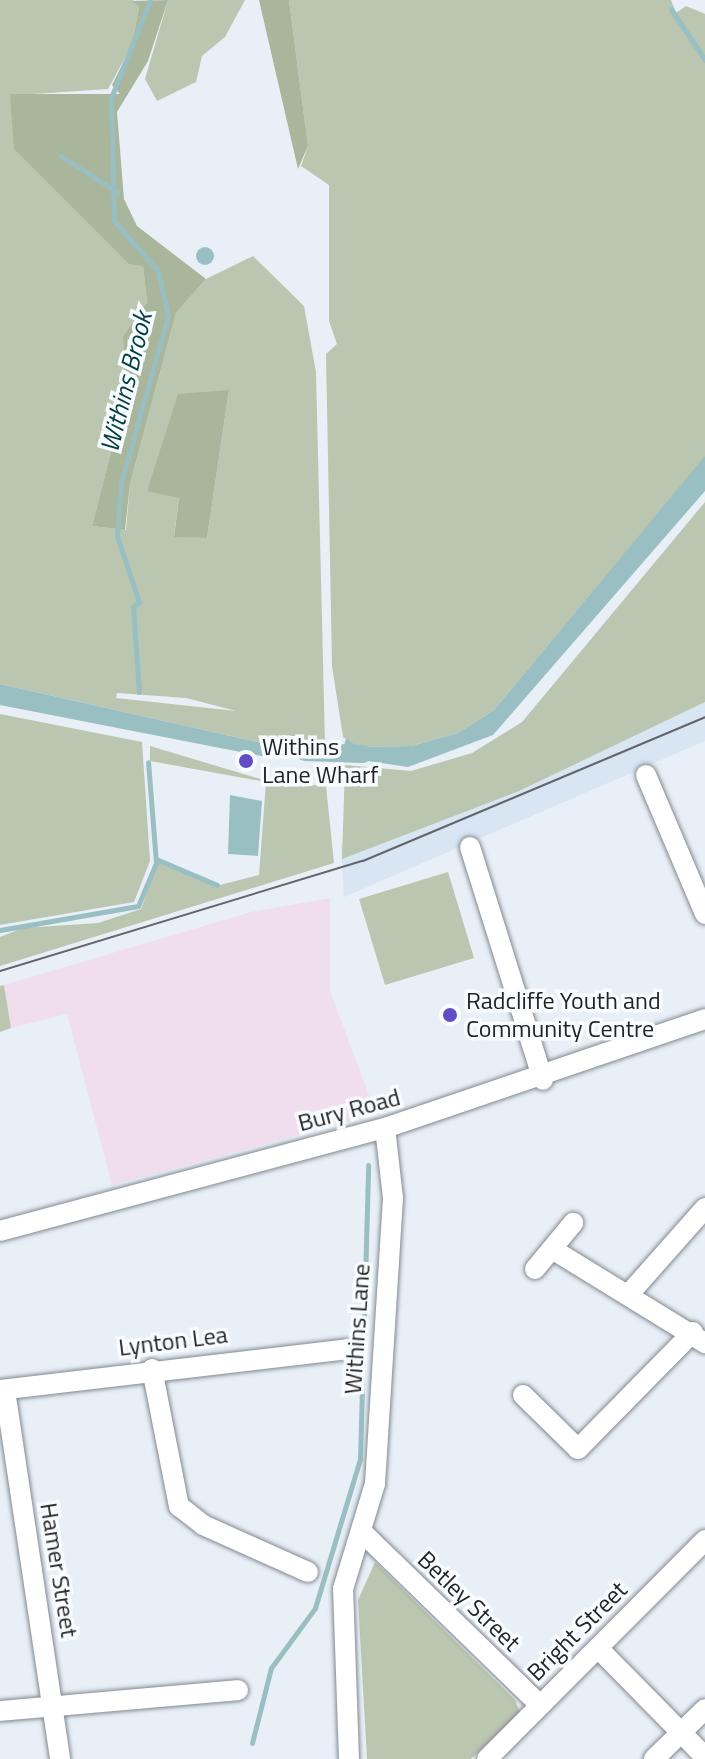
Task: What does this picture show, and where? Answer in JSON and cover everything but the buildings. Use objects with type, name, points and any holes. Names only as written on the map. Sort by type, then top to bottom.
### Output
[{"type":"street","points":[[646,775],[705,914]]},
{"type":"street","points":[[470,847],[543,1080]]},
{"type":"street","name":"Bury Road","points":[[0,1231],[385,1128],[543,1080],[705,1019]]},
{"type":"street","name":"Withins Lane","points":[[349,1759],[343,1589],[363,1533],[375,1484],[393,1198],[385,1128]]},
{"type":"street","points":[[629,1294],[705,1208]]},
{"type":"street","points":[[535,1269],[573,1223]]},
{"type":"street","points":[[523,1395],[578,1449],[699,1337],[552,1249]]},
{"type":"street","name":"Lynton Lea","points":[[2,1390],[152,1369],[347,1349]]},
{"type":"street","points":[[152,1369],[179,1506],[203,1525],[308,1572]]},
{"type":"street","name":"Hamer Street","points":[[2,1390],[54,1703],[60,1759]]},
{"type":"street","name":"Betley Street","points":[[363,1533],[540,1705]]},
{"type":"street","name":"Bright Street","points":[[487,1759],[705,1540]]},
{"type":"street","points":[[598,1648],[705,1757]]},
{"type":"street","points":[[0,1711],[54,1703],[238,1690]]},
{"type":"street","points":[[654,1759],[705,1709]]},
{"type":"shaded area","points":[[201,247],[209,247],[214,256],[212,263],[201,265],[196,260],[196,252]]},
{"type":"shaded area","points":[[705,456],[705,491],[493,735],[408,767],[341,757],[346,738],[358,747],[411,746],[458,733],[494,710]]},
{"type":"shaded area","points":[[0,684],[270,745],[325,744],[329,757],[272,758],[0,705]]},
{"type":"shaded area","points":[[705,702],[705,741],[344,897],[341,846],[548,771]]},
{"type":"shaded area","points":[[230,795],[262,801],[258,856],[228,854]]},
{"type":"shaded area","points":[[330,898],[330,991],[376,1114],[112,1185],[67,1014],[11,1028],[4,985],[251,912]]},
{"type":"green space","points":[[0,0],[133,0],[139,7],[132,45],[108,89],[19,95],[143,266],[147,302],[123,336],[125,397],[92,526],[126,530],[130,484],[176,313],[206,279],[253,256],[304,306],[316,372],[325,744],[270,745],[0,684]],"holes":[[[229,390],[207,538],[174,536],[179,497],[147,490]],[[117,693],[186,698],[236,711],[116,698]]]},
{"type":"green space","points":[[168,0],[245,0],[225,37],[202,56],[196,82],[157,101],[145,79]]},
{"type":"green space","points":[[168,0],[148,61],[117,112],[124,199],[137,226],[206,279],[176,313],[130,484],[125,530],[92,526],[125,397],[123,336],[147,302],[143,266],[129,264],[14,149],[10,94],[120,94],[112,85],[132,45],[139,7],[132,1]]},
{"type":"green space","points":[[259,0],[289,0],[308,146],[298,169]]},
{"type":"green space","points":[[289,0],[671,0],[676,13],[686,6],[705,14],[705,457],[494,710],[458,733],[411,746],[358,747],[343,737],[332,666],[326,354],[337,344],[329,321],[329,185],[301,166],[308,146]]},
{"type":"green space","points":[[229,390],[207,538],[174,537],[179,498],[147,491],[178,394]]},
{"type":"green space","points":[[705,502],[705,702],[519,791],[342,859],[345,765],[411,771],[472,753],[522,722]]},
{"type":"green space","points":[[0,714],[142,742],[150,861],[134,902],[0,925]]},
{"type":"green space","points":[[150,746],[267,781],[326,786],[334,863],[0,966],[0,937],[23,928],[98,923],[141,909],[158,862],[216,886],[259,875],[266,782],[150,761]]},
{"type":"green space","points":[[448,872],[474,958],[385,985],[359,899]]},
{"type":"green space","points":[[4,985],[11,1028],[0,1032],[0,986]]},
{"type":"green space","points":[[375,1562],[515,1700],[520,1712],[471,1759],[367,1759],[358,1600]]},
{"type":"waterway","name":"Withins Brook","points":[[139,692],[133,607],[139,602],[117,536],[121,483],[168,316],[158,271],[114,221],[111,98],[150,0]]},
{"type":"waterway","points":[[671,9],[705,60]]},
{"type":"waterway","points":[[61,156],[117,192]]},
{"type":"waterway","points":[[305,752],[363,754]]},
{"type":"waterway","name":"Withins Brook","points":[[0,930],[138,906],[156,863],[148,762]]},
{"type":"waterway","points":[[156,859],[217,885]]},
{"type":"waterway","points":[[252,1743],[271,1668],[315,1608],[360,1459],[368,1165]]},
{"type":"tram line","points":[[0,971],[363,861],[705,717]]},
{"type":"place","name":"Withins Lane Wharf","points":[[246,761]]},
{"type":"place","name":"Radcliffe Youth and Community Centre","points":[[450,1015]]}]
